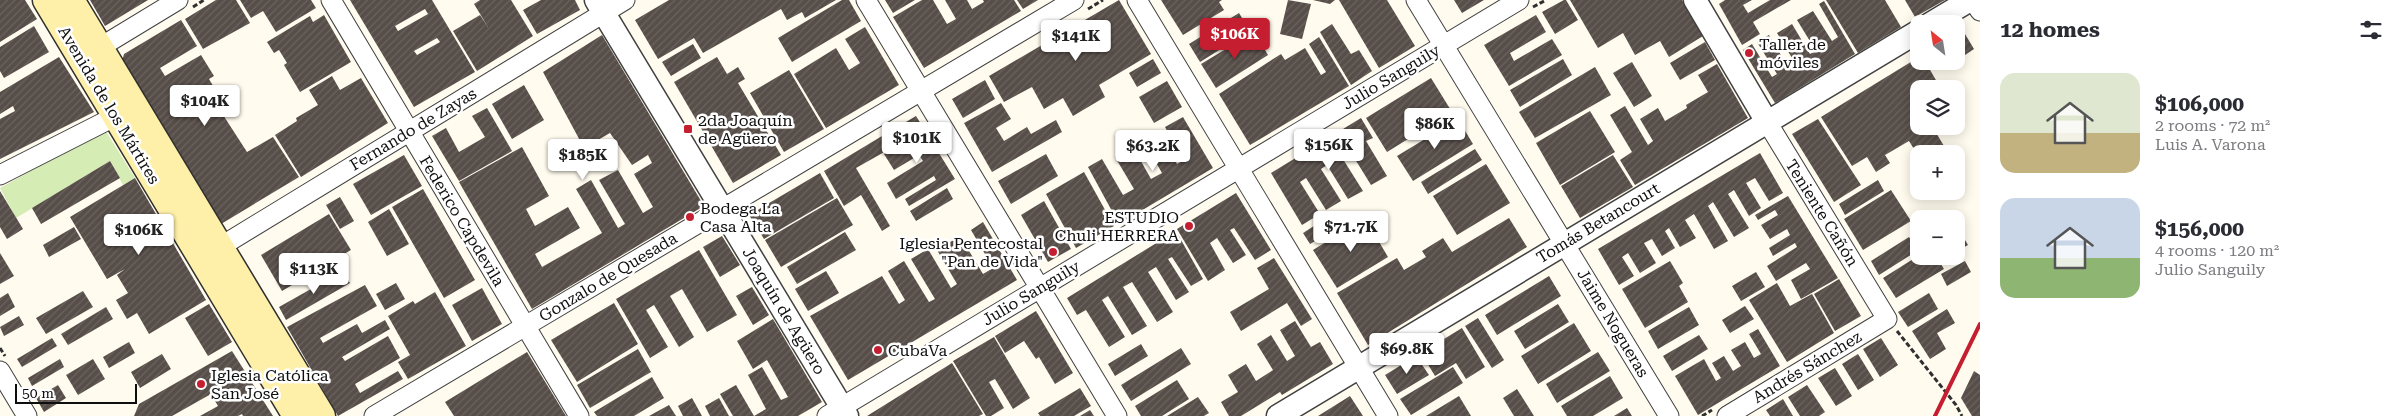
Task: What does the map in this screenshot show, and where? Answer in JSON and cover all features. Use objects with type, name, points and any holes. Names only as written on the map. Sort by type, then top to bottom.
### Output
[{"type":"main road","name":"Avenida de los Mártires","points":[[46,0],[91,53],[211,253],[296,416]]},
{"type":"main road","name":"Avenida de los Mártires","points":[[71,0],[116,116],[322,416]]},
{"type":"street","points":[[91,53],[178,0]]},
{"type":"street","name":"Federico Capdevila","points":[[331,0],[580,416]]},
{"type":"street","name":"Fernando de Zayas","points":[[211,253],[409,132],[600,6],[625,0]]},
{"type":"street","points":[[866,0],[1117,416]]},
{"type":"street","name":"Gonzalo de Quesada","points":[[374,416],[1074,0]]},
{"type":"street","points":[[1137,0],[1388,416]]},
{"type":"street","name":"Jaime Nogueras","points":[[1416,0],[1669,416]]},
{"type":"street","name":"Julio Sanguily","points":[[839,413],[1040,288],[1519,0]]},
{"type":"street","name":"Teniente Cañón","points":[[1695,0],[1887,319]]},
{"type":"street","points":[[1945,15],[1970,0]]},
{"type":"street","points":[[1974,0],[1980,11]]},
{"type":"street","name":"Joaquín de Agüero","points":[[600,6],[722,209],[839,413]]},
{"type":"street","name":"Tomás Betancourt","points":[[1278,416],[1910,35]]},
{"type":"street","points":[[0,175],[116,116]]},
{"type":"street","name":"Andrés Sánchez","points":[[1723,411],[1887,319]]},
{"type":"street","points":[[1,376],[27,416]]},
{"type":"path","points":[[1887,319],[1956,405],[1962,416]]},
{"type":"path","points":[[1702,416],[1723,411]]},
{"type":"green space","points":[[105,130],[135,178],[123,185],[110,161],[16,218],[0,188]]},
{"type":"building","points":[[0,0],[25,0],[37,19],[0,42]]},
{"type":"building","points":[[90,0],[148,0],[105,26]]},
{"type":"building","points":[[216,0],[236,0],[250,23],[203,49],[185,19]]},
{"type":"building","points":[[240,0],[311,0],[316,8],[276,32],[263,11],[251,18]]},
{"type":"building","points":[[350,0],[432,0],[475,72],[414,107]],"holes":[[[425,9],[428,14],[398,31],[395,26]],[[437,38],[440,42],[417,55],[414,51]]]},
{"type":"building","points":[[480,0],[511,0],[533,36],[477,71],[453,31],[480,15],[488,27],[474,4]]},
{"type":"building","points":[[541,0],[575,0],[580,10],[537,34],[523,10]]},
{"type":"building","points":[[669,0],[836,0],[805,18],[802,12],[787,20],[781,9],[703,53],[694,38],[658,59],[635,20]]},
{"type":"building","points":[[842,0],[849,0],[861,21],[792,62],[778,38]]},
{"type":"building","points":[[885,0],[915,0],[893,13]]},
{"type":"building","points":[[922,0],[933,0],[947,24],[956,19],[945,0],[967,0],[972,9],[984,2],[983,0],[1014,0],[1021,11],[924,68],[893,17]]},
{"type":"building","points":[[1017,0],[1038,0],[1023,9]]},
{"type":"building","points":[[1119,0],[1151,54],[1099,85],[1105,97],[1073,116],[1063,98],[1044,109],[1032,87],[1004,102],[989,76]]},
{"type":"building","points":[[1161,0],[1222,0],[1219,2],[1224,10],[1183,35]]},
{"type":"building","points":[[1288,0],[1311,4],[1302,39],[1280,34]]},
{"type":"building","points":[[1313,0],[1335,0],[1330,4]]},
{"type":"building","points":[[1339,0],[1387,0],[1415,46],[1379,68]]},
{"type":"building","points":[[1454,0],[1484,0],[1462,13]]},
{"type":"building","points":[[1566,0],[1578,20],[1555,34],[1542,12]]},
{"type":"building","points":[[1570,0],[1682,0],[1703,36],[1669,57],[1660,41],[1635,55],[1623,33],[1598,48]]},
{"type":"building","points":[[1725,0],[1752,0],[1743,5],[1748,13],[1770,0],[1791,0],[1753,22],[1760,34],[1742,45],[1719,4]]},
{"type":"building","points":[[1826,0],[1885,0],[1901,27],[1858,53]]},
{"type":"building","points":[[1905,0],[1945,0],[1919,15],[1914,15]]},
{"type":"building","points":[[1824,1],[1855,54],[1775,103],[1743,50],[1752,44],[1772,77],[1777,74],[1757,42],[1769,35],[1788,67],[1795,63],[1777,33],[1792,24],[1810,54],[1816,51],[1797,20],[1813,11],[1832,41],[1838,37],[1819,4]]},
{"type":"building","points":[[1239,13],[1250,31],[1200,62],[1189,44]]},
{"type":"building","points":[[324,15],[351,62],[300,92],[284,65],[287,63],[279,50],[274,53],[267,42],[310,16],[313,22]]},
{"type":"building","points":[[1536,15],[1546,32],[1510,53],[1514,61],[1552,39],[1562,55],[1509,86],[1484,45]]},
{"type":"building","points":[[181,20],[197,46],[160,68],[165,76],[201,55],[214,76],[209,79],[222,101],[216,104],[247,152],[273,137],[299,177],[221,224],[122,61],[124,54]]},
{"type":"building","points":[[1332,24],[1351,54],[1359,50],[1372,71],[1351,85],[1320,32]]},
{"type":"building","points":[[34,26],[49,52],[4,78],[0,71],[0,47]]},
{"type":"building","points":[[865,27],[899,85],[826,128],[794,74],[836,48],[849,70],[860,63],[845,39]]},
{"type":"building","points":[[1254,32],[1268,55],[1216,88],[1201,64]]},
{"type":"building","points":[[1965,34],[1974,49],[1965,55]]},
{"type":"building","points":[[602,35],[704,206],[532,309],[459,182],[522,147],[549,196],[526,209],[535,226],[568,207],[580,228],[535,254],[542,267],[602,233],[576,189],[591,180],[618,228],[625,224],[599,180],[618,170],[643,213],[653,207],[634,174],[652,163],[648,155],[632,165],[610,133],[584,148],[543,72]]},
{"type":"building","points":[[1319,37],[1349,86],[1250,145],[1219,94],[1281,54],[1285,60],[1305,48],[1321,75],[1326,72],[1309,44]]},
{"type":"building","points":[[1705,42],[1715,60],[1680,80],[1670,63]]},
{"type":"building","points":[[693,44],[701,58],[671,76],[662,62]]},
{"type":"building","points":[[59,57],[94,112],[0,159],[0,119],[15,111],[13,106],[0,114],[0,92]]},
{"type":"building","points":[[717,57],[727,74],[738,67],[745,79],[738,83],[781,155],[733,183],[674,82]]},
{"type":"building","points":[[1153,59],[1161,73],[1137,87],[1129,73]]},
{"type":"building","points":[[1563,59],[1572,75],[1520,107],[1510,90]]},
{"type":"building","points":[[1632,62],[1652,96],[1634,107],[1613,73]]},
{"type":"building","points":[[1910,63],[1910,70],[1930,70],[1936,80],[1910,80],[1910,135],[1937,135],[1943,145],[1912,145],[1909,141],[1885,155],[1890,163],[1876,172],[1867,157],[1852,166],[1821,117]]},
{"type":"building","points":[[1717,64],[1748,118],[1635,185],[1620,160],[1632,152],[1610,115],[1625,106],[1648,145],[1653,141],[1640,119],[1658,108],[1665,121],[1687,108],[1686,105],[1708,92],[1698,75]]},
{"type":"building","points":[[1595,67],[1611,95],[1535,138],[1519,112]]},
{"type":"building","points":[[789,70],[824,129],[784,152],[750,93]]},
{"type":"building","points":[[332,76],[340,90],[361,78],[388,123],[301,177],[275,135],[297,121],[296,118],[318,105],[309,90]]},
{"type":"building","points":[[1431,78],[1452,112],[1387,152],[1366,118]]},
{"type":"building","points":[[985,80],[995,99],[963,118],[952,99]]},
{"type":"building","points":[[1167,81],[1182,107],[1154,123],[1139,97]]},
{"type":"building","points":[[524,85],[544,120],[512,139],[492,104]]},
{"type":"building","points":[[1001,103],[1011,119],[996,128],[1004,141],[1027,127],[1031,134],[1056,120],[1062,132],[992,172],[964,123]]},
{"type":"building","points":[[487,108],[512,151],[459,181],[432,136],[446,128],[459,152],[485,137],[472,116]]},
{"type":"building","points":[[1590,111],[1615,152],[1560,185],[1536,143]]},
{"type":"building","points":[[916,116],[955,179],[909,206],[905,199],[936,180],[934,176],[896,199],[887,183],[923,161],[919,155],[894,170],[884,154],[907,140],[899,126]]},
{"type":"building","points":[[1183,117],[1213,168],[1119,224],[1088,167],[1102,159],[1123,195],[1134,189],[1115,157],[1133,147],[1151,179],[1162,173],[1143,140],[1158,132],[1177,164],[1184,160],[1165,127]]},
{"type":"building","points":[[1361,118],[1373,138],[1366,141],[1387,176],[1371,185],[1350,151],[1341,156],[1363,191],[1348,199],[1327,165],[1321,169],[1341,201],[1326,210],[1306,178],[1300,182],[1320,214],[1302,225],[1271,173]]},
{"type":"building","points":[[1458,119],[1473,144],[1413,181],[1397,156]]},
{"type":"building","points":[[1818,119],[1861,185],[1834,202],[1792,134]]},
{"type":"building","points":[[887,133],[895,146],[856,168],[890,226],[882,231],[861,195],[844,206],[824,171]]},
{"type":"building","points":[[1475,149],[1482,160],[1428,194],[1421,182]]},
{"type":"building","points":[[1760,153],[1783,193],[1769,201],[1755,178],[1746,183],[1761,208],[1749,216],[1734,190],[1728,194],[1749,228],[1734,237],[1713,202],[1708,206],[1728,241],[1714,249],[1694,214],[1685,220],[1696,238],[1680,247],[1669,228],[1665,231],[1675,248],[1662,256],[1652,239],[1644,243],[1656,263],[1640,273],[1628,253],[1622,257],[1634,276],[1619,285],[1598,249]]},
{"type":"building","points":[[1046,154],[1058,176],[1011,204],[998,181]]},
{"type":"building","points":[[404,155],[422,186],[371,215],[353,184]]},
{"type":"building","points":[[1613,155],[1633,187],[1580,218],[1561,186]]},
{"type":"building","points":[[110,161],[120,178],[41,224],[32,208]]},
{"type":"building","points":[[1486,164],[1510,203],[1457,235],[1433,196]]},
{"type":"building","points":[[1084,172],[1114,226],[1076,248],[1046,194]]},
{"type":"building","points":[[820,173],[834,198],[764,239],[749,215]]},
{"type":"building","points":[[135,178],[206,300],[149,334],[137,313],[127,319],[116,300],[128,293],[117,275],[125,269],[107,279],[70,217]]},
{"type":"building","points":[[1878,180],[1884,191],[1845,215],[1839,204]]},
{"type":"building","points":[[947,188],[953,199],[916,221],[910,211]]},
{"type":"building","points":[[423,189],[475,280],[444,298],[392,207]]},
{"type":"building","points":[[1891,190],[1910,222],[1863,250],[1844,219]]},
{"type":"building","points":[[0,191],[23,229],[7,239],[0,227]]},
{"type":"building","points":[[1236,193],[1271,250],[1255,260],[1234,228],[1230,230],[1246,255],[1233,263],[1217,238],[1210,243],[1225,270],[1208,281],[1177,229]]},
{"type":"building","points":[[1788,196],[1838,278],[1801,299],[1791,280],[1810,269],[1806,263],[1776,281],[1767,266],[1797,247],[1795,243],[1773,256],[1769,248],[1790,235],[1787,229],[1770,239],[1761,225],[1778,215],[1775,210],[1758,220],[1755,215]]},
{"type":"building","points":[[340,197],[354,221],[340,229],[326,205]]},
{"type":"building","points":[[837,198],[853,225],[781,267],[765,240]]},
{"type":"building","points":[[1044,201],[1071,249],[1048,262],[1021,215]]},
{"type":"building","points":[[389,209],[409,244],[387,256],[368,222]]},
{"type":"building","points":[[329,214],[351,250],[282,291],[261,255]]},
{"type":"building","points":[[1365,218],[1388,257],[1337,288],[1313,250]]},
{"type":"building","points":[[1509,218],[1527,247],[1368,345],[1337,293],[1397,258],[1404,270],[1426,257],[1422,251],[1443,238],[1452,252]]},
{"type":"building","points":[[983,222],[1017,280],[848,380],[810,316],[882,276],[899,304],[905,300],[888,271],[904,261],[929,302],[935,299],[911,259],[928,249],[951,288],[957,284],[937,250],[960,236],[983,274],[993,268],[971,230]]},
{"type":"building","points":[[1317,224],[1325,235],[1310,244],[1303,233]]},
{"type":"building","points":[[74,227],[81,239],[49,257],[43,245]]},
{"type":"building","points":[[1176,231],[1203,279],[1191,286],[1172,257],[1168,259],[1189,292],[1176,300],[1156,267],[1148,272],[1173,312],[1157,322],[1132,282],[1123,287],[1147,326],[1132,335],[1108,296],[1102,300],[1125,337],[1109,347],[1086,310],[1077,315],[1067,298]]},
{"type":"building","points":[[845,232],[856,250],[797,284],[787,267]]},
{"type":"building","points":[[722,236],[740,265],[720,277],[703,247]]},
{"type":"building","points":[[1909,237],[1910,255],[1879,275],[1871,261]]},
{"type":"building","points":[[699,250],[737,315],[707,332],[682,289],[670,296],[694,337],[679,347],[654,305],[646,310],[668,347],[650,358],[616,299]]},
{"type":"building","points":[[0,253],[14,276],[0,284]]},
{"type":"building","points":[[1274,258],[1312,319],[1301,326],[1287,303],[1241,331],[1230,312],[1269,289],[1257,268]]},
{"type":"building","points":[[1670,261],[1683,283],[1679,286],[1688,302],[1645,328],[1622,289]]},
{"type":"building","points":[[1910,261],[1910,265],[1942,265],[1944,269],[1896,298],[1883,278]]},
{"type":"building","points":[[1965,261],[1971,272],[1947,286],[1941,274],[1958,265],[1965,265]]},
{"type":"building","points":[[343,271],[350,283],[286,320],[279,307]]},
{"type":"building","points":[[826,271],[839,293],[808,311],[795,289]]},
{"type":"building","points":[[1756,272],[1765,287],[1741,301],[1732,286]]},
{"type":"building","points":[[1549,276],[1561,296],[1497,335],[1485,315]]},
{"type":"building","points":[[1839,279],[1861,316],[1835,331],[1814,294]]},
{"type":"building","points":[[396,283],[405,299],[385,310],[376,294]]},
{"type":"building","points":[[1777,283],[1790,306],[1812,294],[1834,333],[1787,362],[1749,300]]},
{"type":"building","points":[[365,285],[377,306],[320,338],[323,343],[357,324],[362,333],[385,320],[390,329],[342,357],[345,361],[388,336],[400,358],[355,384],[360,393],[398,371],[403,379],[338,416],[287,327]]},
{"type":"building","points":[[752,287],[769,315],[753,325],[736,296]]},
{"type":"building","points":[[482,288],[502,324],[472,341],[452,305]]},
{"type":"building","points":[[83,291],[93,307],[46,334],[36,318]]},
{"type":"building","points":[[435,292],[466,346],[408,379],[398,362],[410,355],[388,316],[413,301],[415,304]]},
{"type":"building","points":[[8,293],[15,307],[0,316],[0,298]]},
{"type":"building","points":[[1929,293],[1938,309],[1908,327],[1898,312]]},
{"type":"building","points":[[614,303],[638,344],[577,382],[551,340]]},
{"type":"building","points":[[209,304],[232,342],[208,356],[185,318]]},
{"type":"building","points":[[1558,304],[1569,322],[1525,349],[1514,331]]},
{"type":"building","points":[[1745,306],[1754,319],[1730,333],[1722,320]]},
{"type":"building","points":[[106,307],[113,319],[68,345],[61,334]]},
{"type":"building","points":[[1689,307],[1699,325],[1658,349],[1648,331]]},
{"type":"building","points":[[1947,309],[1955,323],[1937,333],[1946,349],[1930,359],[1912,331]]},
{"type":"building","points":[[1036,311],[1073,373],[1055,384],[1039,357],[1036,359],[1024,341],[1005,353],[995,336]]},
{"type":"building","points":[[19,316],[24,325],[4,336],[0,327]]},
{"type":"building","points":[[1478,318],[1504,360],[1492,368],[1465,326]]},
{"type":"building","points":[[773,319],[822,402],[798,416],[754,416],[766,409],[748,375],[762,367],[781,400],[788,397],[767,360],[753,369],[737,341]]},
{"type":"building","points":[[1295,321],[1311,347],[1320,342],[1333,364],[1282,395],[1280,392],[1241,416],[1229,416],[1221,402],[1238,392],[1228,375],[1246,364],[1256,381],[1273,370],[1257,344],[1271,335],[1287,361],[1295,356],[1280,330]]},
{"type":"building","points":[[1574,323],[1591,351],[1538,384],[1521,356]]},
{"type":"building","points":[[1462,328],[1485,367],[1466,379],[1456,363],[1435,376],[1421,353]]},
{"type":"building","points":[[1758,329],[1780,366],[1698,415],[1675,376],[1704,359],[1716,381],[1721,378],[1712,363],[1724,356],[1733,371],[1741,366],[1731,350],[1745,342],[1754,358],[1761,354],[1749,334]]},
{"type":"building","points":[[1699,335],[1708,349],[1672,371],[1663,356]]},
{"type":"building","points":[[994,337],[1030,398],[1013,409],[995,379],[989,382],[1004,408],[991,416],[986,416],[953,361]]},
{"type":"building","points":[[52,338],[57,346],[22,367],[17,359]]},
{"type":"building","points":[[1881,338],[1898,365],[1880,377],[1863,349]]},
{"type":"building","points":[[129,342],[135,353],[109,368],[103,357]]},
{"type":"building","points":[[1141,344],[1148,356],[1115,376],[1108,364]]},
{"type":"building","points":[[1181,348],[1191,364],[1131,401],[1121,385]]},
{"type":"building","points":[[638,349],[651,372],[590,408],[577,385]]},
{"type":"building","name":"Iglesia Católica San José","points":[[232,351],[273,416],[243,416],[242,414],[238,416],[200,416],[218,406],[211,394],[172,416],[134,416],[139,404]]},
{"type":"building","points":[[527,352],[566,416],[454,416],[445,402]]},
{"type":"building","points":[[1598,352],[1610,371],[1557,403],[1546,384]]},
{"type":"building","points":[[162,354],[171,369],[140,388],[131,372]]},
{"type":"building","points":[[1858,354],[1874,380],[1858,390],[1842,364]]},
{"type":"building","points":[[1416,356],[1429,375],[1397,394],[1385,375]]},
{"type":"building","points":[[60,359],[64,367],[32,386],[28,378]]},
{"type":"building","points":[[93,359],[105,379],[78,395],[66,375]]},
{"type":"building","points":[[952,363],[983,414],[979,416],[867,416]]},
{"type":"building","points":[[1453,367],[1463,383],[1411,415],[1400,399]]},
{"type":"building","points":[[1835,368],[1852,396],[1836,406],[1818,378]]},
{"type":"building","points":[[1974,371],[1980,375],[1980,416],[1972,416],[1961,398]]},
{"type":"building","points":[[1610,376],[1623,398],[1593,416],[1567,416],[1561,406]]},
{"type":"building","points":[[652,377],[664,398],[634,416],[597,416],[594,412]]},
{"type":"building","points":[[1177,380],[1189,399],[1162,416],[1141,416],[1135,406]]},
{"type":"building","points":[[58,385],[66,398],[44,412],[36,398]]},
{"type":"building","points":[[736,385],[754,416],[733,416],[720,394]]},
{"type":"building","points":[[1807,385],[1825,412],[1819,416],[1800,416],[1788,397]]},
{"type":"building","points":[[1080,388],[1091,406],[1074,416],[1040,416],[1038,413]]},
{"type":"building","points":[[1517,389],[1534,416],[1514,416],[1503,398]]},
{"type":"building","points":[[1350,396],[1363,416],[1318,416]]},
{"type":"building","points":[[1459,396],[1471,416],[1426,416]]},
{"type":"building","points":[[1198,397],[1209,413],[1204,416],[1167,416]]},
{"type":"building","points":[[692,398],[702,416],[683,416],[678,406]]},
{"type":"building","points":[[719,398],[729,416],[710,416],[705,406]]},
{"type":"building","points":[[1783,399],[1793,416],[1770,416],[1766,410]]},
{"type":"building","points":[[669,405],[676,416],[649,416]]},
{"type":"building","points":[[1627,408],[1632,416],[1614,416]]},
{"type":"building","points":[[1090,410],[1094,416],[1080,416]]},
{"type":"railway","points":[[1935,416],[1980,324]]},
{"type":"place","name":"Taller de móviles","points":[[1749,53]]},
{"type":"place","name":"2da Joaquín de Agüero","points":[[688,129]]},
{"type":"place","name":"Bodega La Casa Alta","points":[[690,217]]},
{"type":"place","name":"ESTUDIO Chuli HERRERA","points":[[1189,226]]},
{"type":"place","name":"Iglesia Pentecostal \"Pan de Vida\"","points":[[1053,252]]},
{"type":"place","name":"CubaVa","points":[[878,350]]},
{"type":"place","name":"Iglesia Católica San José","points":[[201,384]]}]
